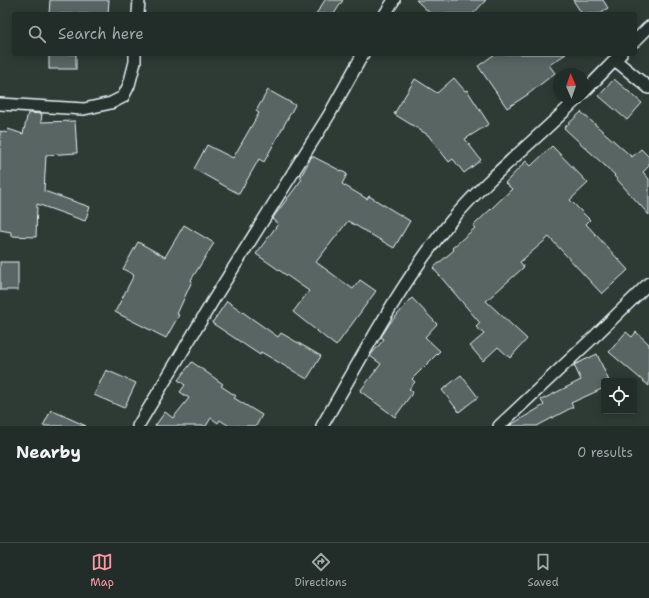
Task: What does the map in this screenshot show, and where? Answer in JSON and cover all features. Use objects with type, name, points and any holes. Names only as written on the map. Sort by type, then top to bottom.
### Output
[{"type":"street","points":[[138,12],[139,0]]},
{"type":"street","points":[[386,12],[394,0]]},
{"type":"street","points":[[637,39],[649,27]]},
{"type":"street","points":[[0,104],[84,109],[111,103],[123,97],[129,85],[135,62],[135,56]]},
{"type":"street","points":[[138,426],[214,299],[329,115],[362,56]]},
{"type":"street","points":[[589,86],[618,57],[649,88]]},
{"type":"street","points":[[322,426],[422,258],[452,220],[486,184],[572,104]]},
{"type":"street","points":[[499,426],[649,283]]},
{"type":"building","points":[[50,0],[109,0],[108,12],[49,12]]},
{"type":"building","points":[[325,0],[343,0],[335,12],[317,12]]},
{"type":"building","points":[[416,0],[486,0],[475,12],[429,12]]},
{"type":"building","points":[[573,0],[603,0],[608,8],[601,12],[581,12]]},
{"type":"building","points":[[49,56],[76,56],[76,69],[49,69]]},
{"type":"building","points":[[492,56],[563,56],[549,65],[553,70],[553,75],[527,95],[507,108],[478,66]]},
{"type":"building","points":[[454,78],[465,91],[467,90],[489,124],[465,139],[481,160],[464,173],[453,159],[449,162],[428,135],[394,114],[415,79],[437,93]]},
{"type":"building","points":[[614,79],[642,103],[627,120],[599,96]]},
{"type":"building","points":[[268,90],[295,105],[264,162],[259,159],[239,194],[194,169],[207,145],[233,158],[259,113],[256,111]]},
{"type":"building","points":[[581,112],[632,157],[641,149],[649,157],[649,166],[643,172],[649,179],[649,215],[614,176],[615,175],[564,128]]},
{"type":"building","points":[[28,113],[42,114],[41,122],[75,121],[77,153],[46,155],[44,191],[90,207],[85,221],[37,204],[36,237],[11,236],[11,232],[0,230],[0,131],[7,133],[8,129],[23,134]]},
{"type":"building","points":[[552,146],[588,183],[570,200],[590,220],[586,224],[628,270],[602,294],[549,237],[520,262],[524,267],[486,301],[527,339],[510,358],[498,347],[483,361],[470,346],[484,334],[476,327],[480,323],[433,268],[454,250],[452,248],[475,228],[473,226],[512,189],[505,183],[526,161],[531,166]]},
{"type":"building","points":[[312,156],[347,174],[342,184],[367,199],[369,196],[410,221],[394,248],[348,221],[316,262],[353,289],[360,280],[376,291],[336,346],[293,312],[309,291],[256,254],[278,224],[272,219],[302,179],[300,178]]},
{"type":"building","points":[[184,225],[214,243],[191,280],[192,281],[177,314],[179,315],[166,338],[115,312],[134,275],[123,269],[138,242],[165,257]]},
{"type":"building","points":[[0,262],[18,262],[18,290],[0,290]]},
{"type":"building","points":[[412,298],[437,324],[425,337],[440,351],[412,379],[415,382],[409,389],[413,392],[395,417],[360,391],[381,364],[370,356],[384,339],[381,337],[390,323]]},
{"type":"building","points":[[227,301],[278,337],[281,333],[321,356],[307,379],[261,352],[260,355],[212,323]]},
{"type":"building","points":[[626,332],[632,337],[636,332],[649,344],[649,386],[609,352]]},
{"type":"building","points":[[597,354],[608,378],[601,378],[601,389],[571,403],[573,407],[537,426],[509,426],[544,405],[541,400],[581,380],[574,365]]},
{"type":"building","points":[[192,362],[223,384],[221,386],[236,396],[234,398],[262,415],[256,426],[229,426],[220,420],[218,423],[211,418],[206,426],[155,426],[165,412],[173,418],[189,398],[180,392],[185,385],[178,380]]},
{"type":"building","points":[[106,370],[136,383],[124,408],[94,395]]},
{"type":"building","points":[[461,375],[478,397],[459,412],[442,390]]},
{"type":"building","points":[[51,410],[86,426],[43,426]]}]
